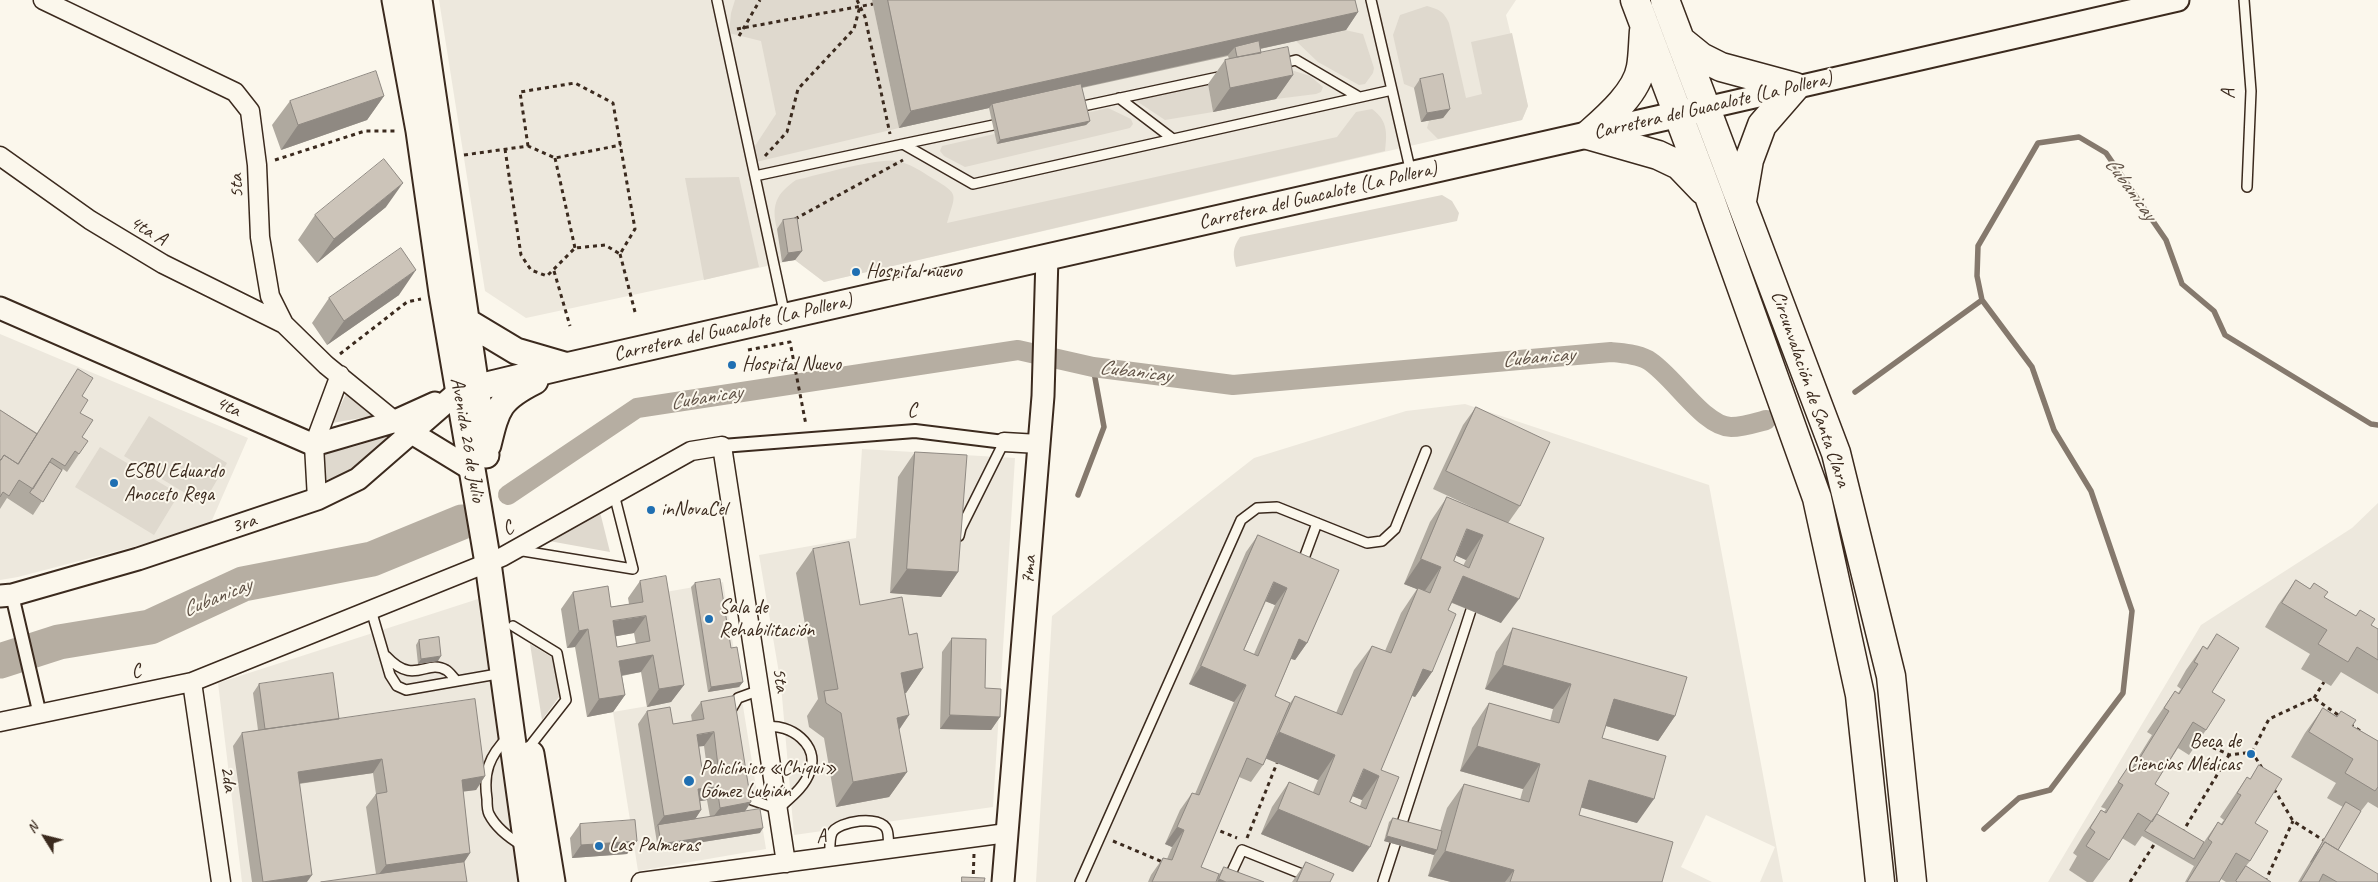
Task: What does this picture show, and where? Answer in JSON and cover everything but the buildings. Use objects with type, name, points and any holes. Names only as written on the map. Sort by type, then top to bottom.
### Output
[{"type":"highway","name":"Circunvalación de Santa Clara","points":[[1635,0],[1679,114],[1817,498],[1860,695],[1880,882]]},
{"type":"highway","name":"Circunvalación de Santa Clara","points":[[1665,0],[1836,453],[1891,676],[1912,882]]},
{"type":"highway","points":[[1588,135],[1611,115],[1633,86],[1641,69],[1644,25]]},
{"type":"highway","points":[[1680,40],[1702,57],[1721,67],[1795,88],[1762,126],[1749,160],[1742,201]]},
{"type":"highway","points":[[1588,135],[1658,155],[1679,166],[1710,199]]},
{"type":"main road","name":"Avenida 26 de Julio","points":[[395,0],[419,132],[442,293],[467,390],[481,474],[513,626],[527,849],[532,882]]},
{"type":"main road","name":"Avenida 26 de Julio","points":[[419,0],[466,321],[467,390]]},
{"type":"main road","name":"Carretera del Guacalote (La Pollera)","points":[[467,390],[785,316],[1706,108]]},
{"type":"main road","points":[[466,321],[516,351],[566,366]]},
{"type":"main road","points":[[481,474],[496,415],[511,393],[566,366]]},
{"type":"main road","name":"Avenida 26 de Julio","points":[[498,550],[503,673],[552,882]]},
{"type":"street","name":"5ta","points":[[43,0],[235,92],[250,111],[257,165],[260,237],[268,288],[284,324],[393,422],[412,433]]},
{"type":"street","name":"Carretera del Guacalote (La Pollera)","points":[[1706,108],[2178,0]]},
{"type":"street","name":"4ta A","points":[[0,156],[90,220],[163,264],[284,324]]},
{"type":"street","name":"7ma","points":[[1003,882],[1043,396],[1047,257]]},
{"type":"street","name":"4ta","points":[[0,308],[314,445]]},
{"type":"street","points":[[318,499],[314,445],[333,370]]},
{"type":"street","points":[[314,445],[393,422],[467,390]]},
{"type":"street","name":"3ra","points":[[6,595],[138,559],[318,499],[358,479],[467,390]]},
{"type":"street","name":"C","points":[[0,722],[38,707],[192,682],[371,610],[614,494],[691,451],[722,446],[809,438],[916,431],[1004,442],[1039,444]]},
{"type":"street","points":[[412,433],[481,474]]},
{"type":"street","name":"5ta","points":[[722,446],[786,863]]},
{"type":"street","points":[[6,595],[20,628],[38,707]]},
{"type":"street","name":"2da","points":[[192,682],[221,882]]},
{"type":"street","name":"A","points":[[641,882],[1007,833]]},
{"type":"lane","points":[[717,0],[785,316]]},
{"type":"lane","points":[[1371,0],[1411,175]]},
{"type":"lane","name":"A","points":[[2244,0],[2251,91],[2247,187]]},
{"type":"lane","points":[[1268,66],[1296,60],[1359,97]]},
{"type":"lane","points":[[1062,110],[1231,74]]},
{"type":"lane","points":[[903,144],[973,184],[1392,90]]},
{"type":"lane","points":[[1119,98],[1173,139]]},
{"type":"lane","points":[[755,176],[1016,120]]},
{"type":"lane","points":[[958,547],[961,528],[1004,442]]},
{"type":"lane","points":[[1080,882],[1241,520],[1257,508],[1277,507],[1367,543],[1382,541],[1395,528],[1426,451]]},
{"type":"lane","points":[[498,550],[633,569],[614,494]]},
{"type":"lane","points":[[1303,561],[1317,523]]},
{"type":"lane","points":[[371,610],[390,675],[397,686],[406,690],[503,673]]},
{"type":"lane","points":[[1383,882],[1471,610]]},
{"type":"lane","points":[[513,626],[557,653],[566,700],[520,740],[497,747],[488,762],[484,782],[489,814],[500,828],[527,849]]},
{"type":"lane","points":[[384,654],[399,668],[406,671],[434,667],[445,669],[457,681]]},
{"type":"lane","points":[[731,721],[730,713],[738,698],[760,690]]},
{"type":"lane","points":[[741,783],[745,794],[752,800],[778,810],[806,781],[812,769],[811,756],[806,744],[798,734],[786,728],[766,727]]},
{"type":"lane","points":[[830,857],[830,840],[833,832],[839,826],[872,819],[882,823],[887,829],[889,849]]},
{"type":"lane","points":[[1227,882],[1242,850],[1322,882]]},
{"type":"path","points":[[729,55],[760,0]]},
{"type":"path","points":[[857,0],[865,17],[892,147]]},
{"type":"path","points":[[724,31],[873,4]]},
{"type":"path","points":[[755,176],[761,161],[787,132],[798,89],[854,29],[860,6]]},
{"type":"path","points":[[528,146],[520,92],[575,83],[613,103],[635,229],[620,254]]},
{"type":"path","points":[[257,165],[365,131],[419,132]]},
{"type":"path","points":[[441,158],[528,146],[555,158],[620,145]]},
{"type":"path","points":[[505,149],[521,255],[531,270],[547,276],[575,248],[605,245],[620,254],[635,312]]},
{"type":"path","points":[[793,220],[918,153]]},
{"type":"path","points":[[555,158],[575,248]]},
{"type":"path","points":[[554,271],[570,326]]},
{"type":"path","points":[[333,370],[407,302],[442,293]]},
{"type":"path","points":[[748,350],[790,342],[809,438]]},
{"type":"path","points":[[2252,752],[2269,719],[2314,698],[2324,682]]},
{"type":"path","points":[[2314,698],[2362,732],[2367,740]]},
{"type":"path","points":[[2198,741],[2230,755],[2252,752]]},
{"type":"path","points":[[2252,752],[2266,775]]},
{"type":"path","points":[[2181,835],[2230,755]]},
{"type":"path","points":[[1213,828],[1246,842],[1276,763]]},
{"type":"path","points":[[2270,783],[2292,821],[2323,840]]},
{"type":"path","points":[[2265,882],[2292,821]]},
{"type":"path","points":[[1100,836],[1166,863]]},
{"type":"path","points":[[973,882],[974,838]]},
{"type":"path","points":[[2130,882],[2155,843],[2163,840]]},
{"type":"shaded area","points":[[439,0],[1516,0],[1506,15],[1528,106],[1522,120],[824,282],[795,260],[526,318],[485,291]]},
{"type":"shaded area","points":[[735,0],[872,0],[899,128],[756,162],[753,149],[776,114],[761,41],[729,33],[731,13]]},
{"type":"shaded area","points":[[1427,6],[1441,12],[1449,23],[1466,98],[1482,94],[1471,42],[1512,33],[1528,106],[1522,120],[1438,139],[1427,128],[1429,121],[1414,88],[1404,84],[1393,35],[1400,15]]},
{"type":"shaded area","points":[[1345,30],[1363,34],[1374,68],[1373,73],[1365,84],[1359,85],[1318,62],[1296,41]]},
{"type":"shaded area","points":[[1288,69],[1310,76],[1323,87],[1321,92],[1276,99]]},
{"type":"shaded area","points":[[1208,84],[1213,112],[1165,120],[1135,100]]},
{"type":"shaded area","points":[[1108,108],[1131,119],[1133,124],[1130,128],[965,167],[944,156],[940,151],[942,146]]},
{"type":"shaded area","points":[[1372,109],[1384,123],[1385,151],[824,282],[795,260],[790,227],[777,229],[775,221],[775,207],[780,195],[796,180],[863,164],[889,160],[898,161],[915,168],[948,188],[952,192],[953,200],[947,223],[1337,137],[1356,112]]},
{"type":"shaded area","points":[[739,177],[759,267],[704,280],[685,178]]},
{"type":"shaded area","points":[[1442,195],[1452,201],[1459,213],[1457,221],[1236,267],[1234,252],[1240,237]]},
{"type":"shaded area","name":"ESBU Eduardo Anoceto Rega","points":[[0,334],[248,438],[209,527],[18,577],[0,580]]},
{"type":"shaded area","points":[[347,392],[373,416],[332,423]]},
{"type":"shaded area","points":[[1465,404],[1709,485],[1783,882],[1760,882],[1775,847],[1706,815],[1681,867],[1712,882],[1036,882],[1052,616],[1254,458],[1406,411]]},
{"type":"shaded area","points":[[149,416],[227,463],[203,504],[124,456]]},
{"type":"shaded area","points":[[392,435],[393,438],[353,470],[324,481],[321,453],[353,447]]},
{"type":"shaded area","points":[[100,447],[179,494],[154,535],[75,487]]},
{"type":"shaded area","points":[[862,449],[1015,458],[993,807],[794,835],[781,685],[759,555],[856,538]]},
{"type":"shaded area","name":"Beca de Ciencias Médicas","points":[[2378,503],[2378,882],[2048,882],[2201,625],[2352,528]]},
{"type":"shaded area","points":[[600,512],[610,552],[549,541]]},
{"type":"shaded area","name":"Policlínico «Chiqui» Gómez Lubián","points":[[723,582],[766,849],[638,871],[613,712],[671,702],[654,594]]},
{"type":"shaded area","points":[[478,599],[519,882],[242,882],[218,683]]},
{"type":"shaded area","points":[[530,644],[553,658],[559,697],[542,720]]},
{"type":"waterway","name":"Cubanicay","points":[[1855,392],[1982,300],[1977,276],[1978,246],[2038,143],[2079,137],[2106,153],[2166,240],[2182,284],[2214,311],[2225,335],[2371,424],[2378,425]]},
{"type":"waterway","points":[[1982,300],[2032,367],[2054,430],[2091,491],[2132,611],[2123,693],[2050,790],[2019,798],[1984,829]]},
{"type":"waterway","name":"Cubanicay","points":[[508,495],[637,408],[1018,350],[1093,367],[1233,385],[1616,352],[1635,355],[1648,360],[1658,367],[1699,410],[1721,425],[1735,427],[1766,420]]},
{"type":"waterway","points":[[1078,495],[1104,427],[1093,367]]},
{"type":"waterway","name":"Cubanicay","points":[[0,661],[59,642],[150,627],[243,584],[372,559],[462,522]]},
{"type":"place","name":"Hospital nuevo","points":[[856,272]]},
{"type":"place","name":"Hospital Nuevo","points":[[732,365]]},
{"type":"place","name":"ESBU Eduardo Anoceto Rega","points":[[114,483]]},
{"type":"place","name":"inNovaCel","points":[[651,510]]},
{"type":"place","name":"Sala de Rehabilitación","points":[[709,619]]},
{"type":"place","name":"Beca de Ciencias Médicas","points":[[2251,754]]},
{"type":"place","name":"Policlínico «Chiqui» Gómez Lubián","points":[[689,781]]},
{"type":"place","name":"Las Palmeras","points":[[599,846]]}]
